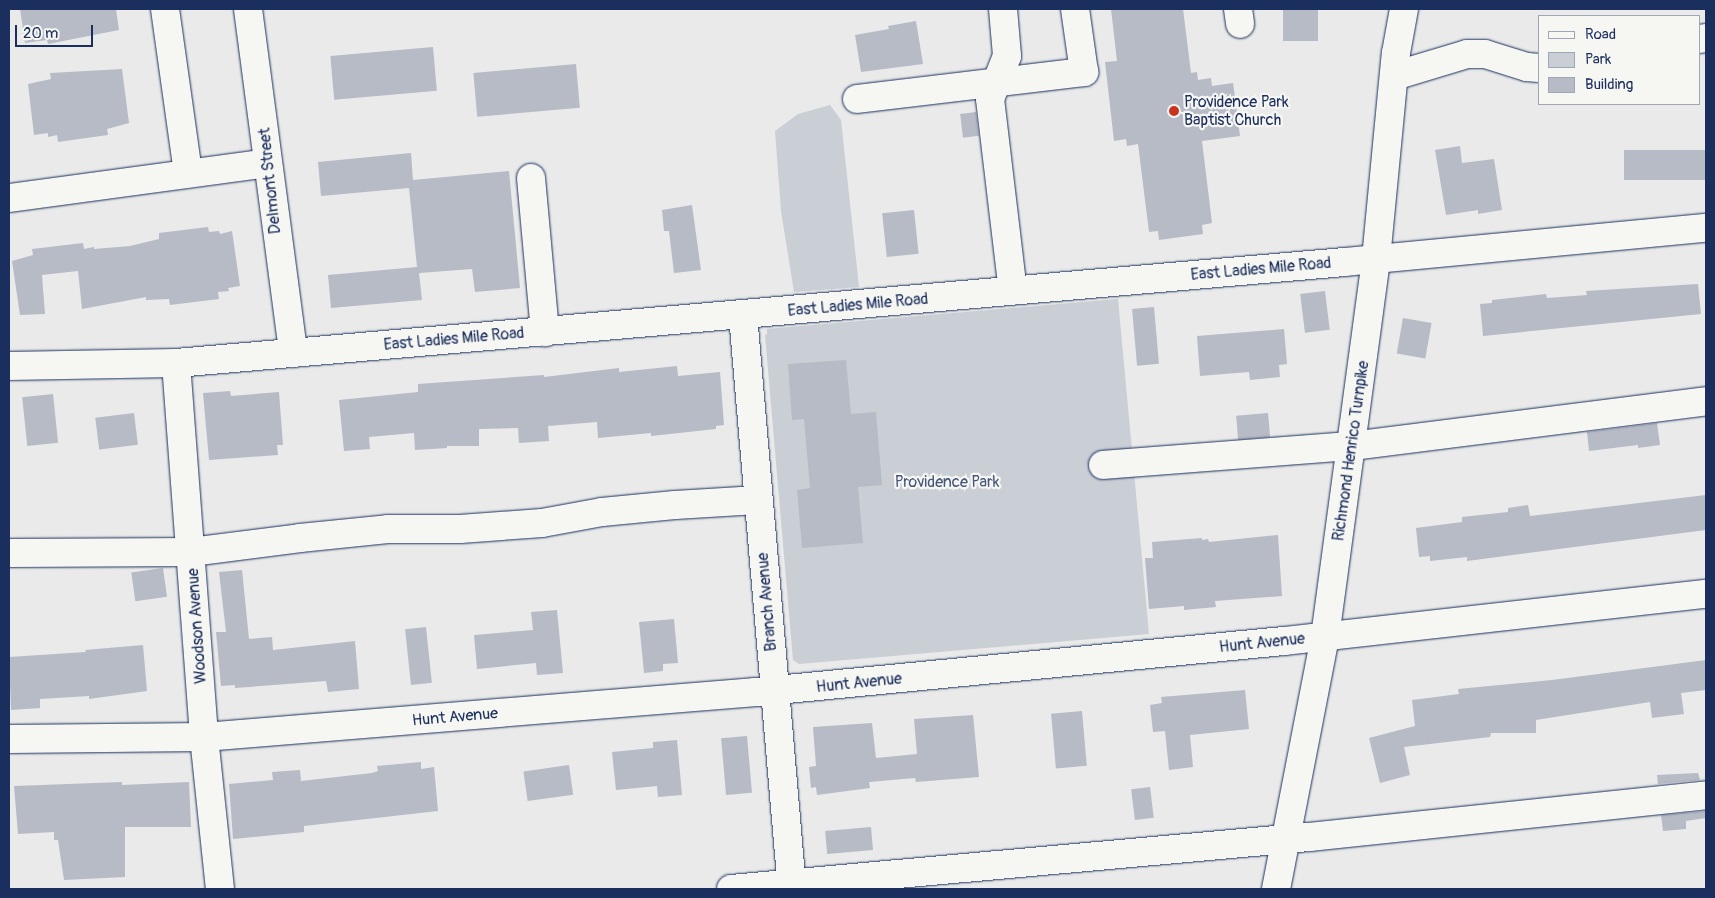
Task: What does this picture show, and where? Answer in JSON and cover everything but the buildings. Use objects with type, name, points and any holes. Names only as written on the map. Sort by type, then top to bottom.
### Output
[{"type":"street","points":[[165,9],[188,173]]},
{"type":"street","name":"Delmont Street","points":[[248,9],[266,135],[267,163],[293,353]]},
{"type":"street","points":[[1002,9],[1007,56],[990,99],[1013,291]]},
{"type":"street","points":[[857,99],[1084,72],[1074,9]]},
{"type":"street","name":"Richmond Henrico Turnpike","points":[[1276,889],[1325,637],[1376,259],[1394,76],[1404,9]]},
{"type":"street","points":[[1394,76],[1468,54],[1485,54],[1527,67],[1538,68]]},
{"type":"street","points":[[9,198],[267,163]]},
{"type":"street","points":[[530,178],[545,332]]},
{"type":"street","name":"East Ladies Mile Road","points":[[9,366],[176,364],[1376,259],[1706,228]]},
{"type":"street","name":"Branch Avenue","points":[[743,315],[792,887]]},
{"type":"street","name":"Woodson Avenue","points":[[176,364],[204,737],[220,889]]},
{"type":"street","points":[[1103,465],[1352,446],[1706,401]]},
{"type":"street","points":[[9,553],[191,552],[378,530],[460,529],[542,523],[611,511],[674,504],[758,500]]},
{"type":"street","name":"Hunt Avenue","points":[[9,739],[204,737],[776,691],[1325,637],[1706,594]]},
{"type":"street","points":[[731,889],[792,887],[1706,796]]},
{"type":"green space","points":[[830,105],[841,120],[859,287],[794,292],[781,211],[775,131],[798,114]]},
{"type":"green space","name":"Providence Park","points":[[1118,299],[1149,634],[799,664],[793,660],[765,335],[767,334],[767,329]]},
{"type":"place","name":"Providence Park Baptist Church","points":[[1174,111]]}]
